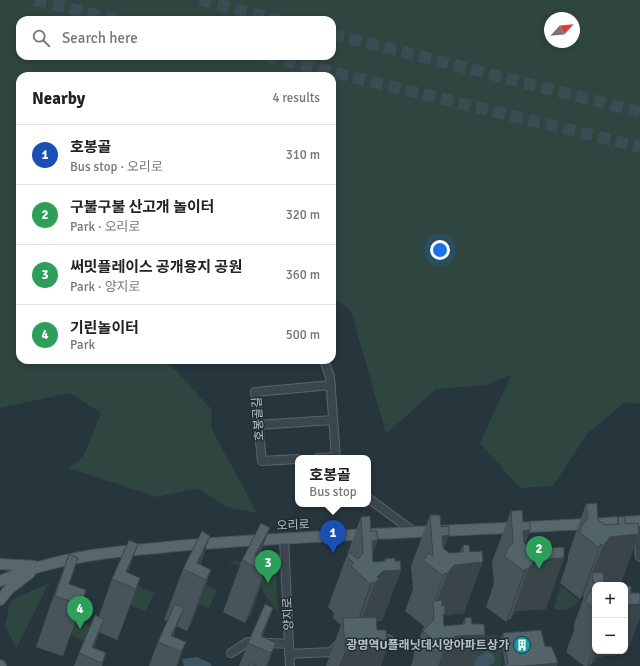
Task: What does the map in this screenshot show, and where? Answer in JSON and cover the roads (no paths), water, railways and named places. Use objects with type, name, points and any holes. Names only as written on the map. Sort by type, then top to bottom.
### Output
[{"type":"main road","name":"오리로","points":[[0,581],[40,566],[72,558],[120,551],[284,538],[639,521]]},
{"type":"main road","points":[[0,564],[40,566]]},
{"type":"main road","points":[[0,600],[9,589],[40,566]]},
{"type":"street","points":[[325,364],[331,385],[336,455]]},
{"type":"street","name":"호봉골길","points":[[295,459],[262,461],[255,392],[331,385]]},
{"type":"street","points":[[258,425],[333,420]]},
{"type":"street","points":[[371,500],[414,532]]},
{"type":"street","points":[[639,521],[640,557]]},
{"type":"street","name":"양지로","points":[[284,538],[290,666]]},
{"type":"street","points":[[375,642],[386,638],[390,639],[393,643]]},
{"type":"street","points":[[289,654],[334,653],[342,642],[349,641]]},
{"type":"street","points":[[231,653],[248,642],[289,644]]},
{"type":"water","points":[[487,651],[492,653],[495,658],[494,663],[488,666],[460,666],[481,655]]},
{"type":"water","points":[[197,657],[212,664],[211,666],[184,666],[182,659]]},
{"type":"tunnel","points":[[35,0],[101,16]]},
{"type":"tunnel","points":[[200,0],[263,16]]},
{"type":"tunnel","points":[[336,35],[640,112]]},
{"type":"tunnel","points":[[282,60],[332,72]]},
{"type":"tunnel","points":[[336,73],[640,147]]},
{"type":"place","name":"호봉골","points":[[333,553]]},
{"type":"place","name":"구불구불 산고개 놀이터","points":[[539,569]]},
{"type":"place","name":"써밋플레이스 공개용지 공원","points":[[268,583]]},
{"type":"place","name":"기린놀이터","points":[[80,629]]},
{"type":"place","name":"광명역U플래닛데시앙아파트상가","points":[[522,645]]}]
